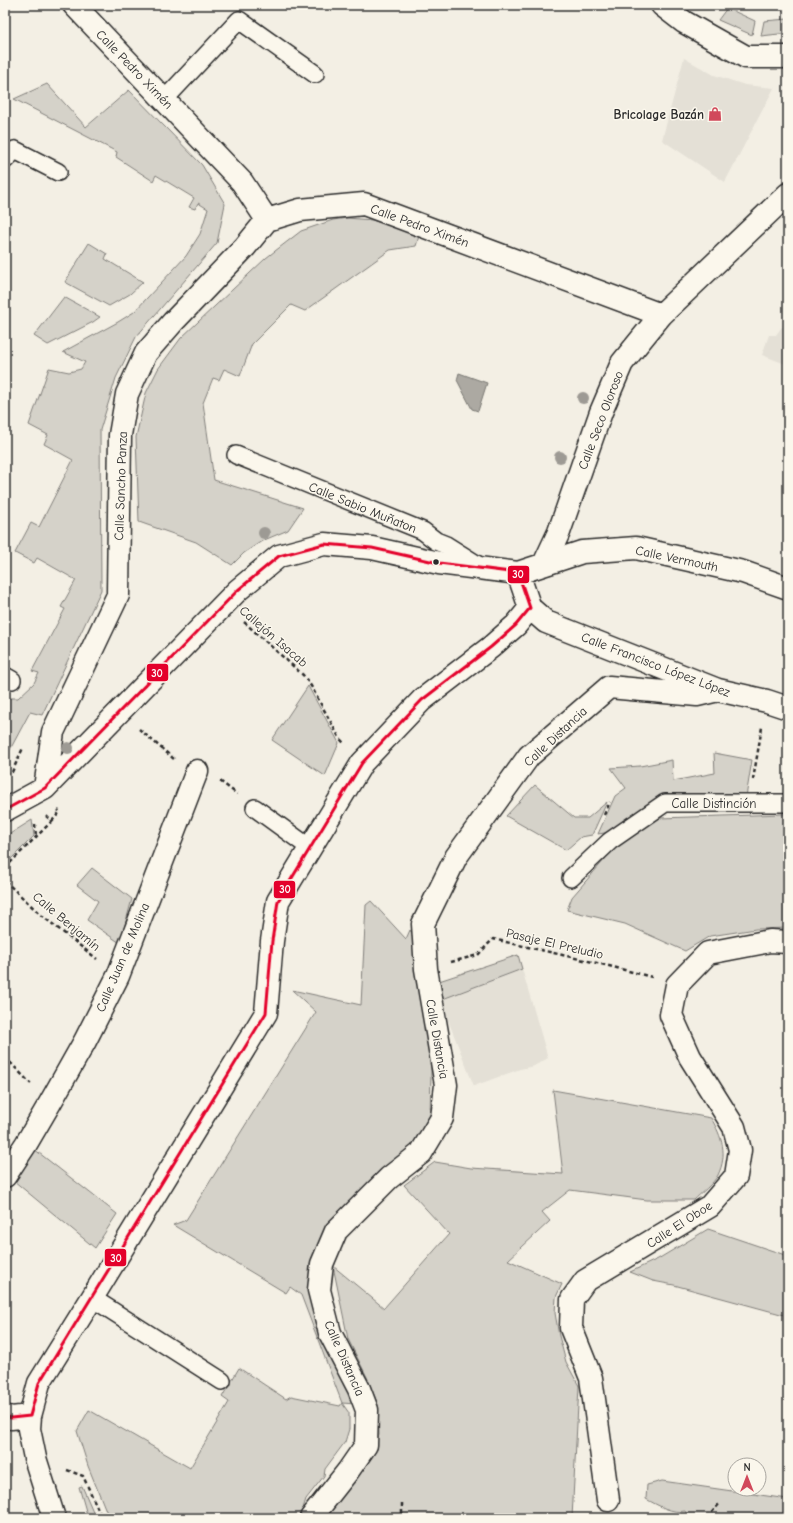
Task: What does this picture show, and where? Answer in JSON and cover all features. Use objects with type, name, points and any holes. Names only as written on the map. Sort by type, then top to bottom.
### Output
[{"type":"street","name":"Calle Pedro Ximén","points":[[74,5],[242,182],[267,220],[300,210],[364,204],[661,315]]},
{"type":"street","points":[[662,5],[684,22],[746,57],[788,57]]},
{"type":"street","name":"Calle Seco Oloroso","points":[[544,564],[559,532],[601,412],[622,363],[661,315],[788,194]]},
{"type":"street","name":"Calle Sancho Panza","points":[[45,788],[53,732],[118,595],[120,435],[127,394],[146,353],[173,322],[245,247],[267,220]]},
{"type":"street","points":[[5,810],[45,788],[238,590],[279,556],[324,544],[372,548],[439,563],[518,573],[530,608],[516,625],[491,647],[422,700],[362,763],[278,901],[272,941],[266,1013],[92,1298],[38,1383],[30,1416],[29,1429],[35,1458],[54,1518]]},
{"type":"street","name":"Calle Vermouth","points":[[518,573],[582,552],[636,548],[743,572],[788,588]]},
{"type":"street","name":"Calle Francisco López López","points":[[530,608],[546,622],[718,690],[767,701],[788,708]]},
{"type":"street","name":"Calle Distancia","points":[[311,1518],[348,1471],[366,1445],[367,1410],[359,1389],[330,1333],[319,1290],[322,1264],[336,1231],[389,1178],[421,1153],[442,1118],[446,1084],[426,969],[423,924],[456,857],[529,756],[609,687],[698,696],[718,690]]},
{"type":"street","name":"Calle Juan de Molina","points":[[5,1176],[50,1103],[118,976],[197,770]]},
{"type":"street","name":"Calle El Oboe","points":[[608,1500],[591,1378],[571,1328],[572,1299],[585,1282],[710,1206],[736,1176],[740,1150],[734,1127],[690,1057],[671,1015],[677,985],[708,953],[770,941],[788,942]]},
{"type":"street","points":[[5,1416],[11,1418],[30,1416]]},
{"type":"lane","points":[[164,100],[240,20],[315,74]]},
{"type":"lane","points":[[5,160],[15,150],[58,172]]},
{"type":"lane","name":"Calle Sabio Muñaton","points":[[236,456],[423,531],[436,541],[446,544],[483,569]]},
{"type":"lane","name":"Calle Distinción","points":[[571,878],[610,841],[665,803],[788,803]]},
{"type":"lane","points":[[255,808],[310,848]]},
{"type":"lane","points":[[92,1298],[222,1381]]},
{"type":"path","name":"Callejón Isacab","points":[[223,606],[303,675],[311,686],[340,739],[362,763]]},
{"type":"path","points":[[749,803],[767,701]]},
{"type":"path","points":[[144,733],[175,760]]},
{"type":"path","points":[[5,774],[12,772],[20,754]]},
{"type":"path","points":[[5,868],[36,837],[50,820],[59,814]]},
{"type":"path","points":[[34,820],[36,837]]},
{"type":"path","name":"Calle Benjamín","points":[[5,881],[41,915],[118,976]]},
{"type":"path","name":"Pasaje El Preludio","points":[[426,969],[478,955],[493,939],[656,978]]},
{"type":"path","points":[[5,1057],[50,1103]]},
{"type":"path","points":[[67,1470],[83,1476],[102,1518]]},
{"type":"path","points":[[402,1503],[402,1518]]},
{"type":"path","points":[[707,1518],[720,1503]]},
{"type":"shaded area","points":[[727,8],[755,21],[752,35],[718,20]]},
{"type":"shaded area","points":[[788,19],[788,33],[761,36],[764,21]]},
{"type":"shaded area","name":"Bricolage Bazán","points":[[684,58],[714,75],[745,85],[774,88],[725,182],[662,140]]},
{"type":"shaded area","points":[[47,84],[86,127],[129,90],[202,165],[225,204],[217,243],[136,337],[116,378],[100,430],[101,590],[42,715],[30,712],[5,759],[5,698],[18,698],[34,683],[39,673],[32,671],[65,609],[61,607],[76,580],[37,558],[34,563],[15,553],[31,523],[39,527],[73,460],[44,444],[48,435],[29,425],[49,368],[69,372],[81,369],[85,362],[63,352],[134,312],[186,256],[200,234],[208,209],[198,203],[195,209],[189,207],[194,198],[156,175],[153,181],[116,157],[117,152],[14,99]]},
{"type":"shaded area","points":[[347,218],[372,220],[419,236],[416,246],[390,250],[305,311],[291,305],[252,344],[240,376],[224,369],[219,380],[213,378],[203,403],[214,480],[303,508],[288,530],[262,541],[244,553],[232,565],[196,542],[139,522],[136,437],[146,393],[158,369],[181,338],[266,258],[301,231],[333,220]]},
{"type":"shaded area","points":[[89,243],[107,254],[105,259],[143,282],[130,294],[109,306],[65,282]]},
{"type":"shaded area","points":[[64,297],[100,317],[48,345],[34,336]]},
{"type":"shaded area","points":[[788,323],[788,365],[762,355],[769,335],[776,335],[781,328]]},
{"type":"shaded area","points":[[459,373],[487,383],[478,411],[472,409],[457,380]]},
{"type":"shaded area","points":[[308,686],[339,743],[325,776],[272,740]]},
{"type":"shaded area","points":[[714,753],[752,760],[746,797],[663,794],[611,832],[598,834],[615,796],[626,788],[611,768],[640,766],[672,760],[673,781],[715,773]]},
{"type":"shaded area","points":[[535,785],[574,818],[588,818],[607,802],[592,835],[581,837],[566,850],[506,816]]},
{"type":"shaded area","points":[[785,814],[788,870],[788,928],[756,929],[710,936],[685,951],[625,924],[567,910],[572,897],[619,843],[660,818]]},
{"type":"shaded area","points":[[32,820],[34,836],[5,865],[5,837]]},
{"type":"shaded area","points":[[92,868],[132,899],[120,943],[87,920],[98,901],[77,885]]},
{"type":"shaded area","points":[[371,901],[406,939],[410,930],[416,940],[432,1032],[430,1116],[413,1146],[379,1171],[324,1231],[314,1261],[356,1404],[342,1403],[301,1295],[290,1287],[286,1293],[173,1225],[186,1220],[316,1012],[292,990],[361,1005],[366,905]]},
{"type":"shaded area","points":[[518,955],[522,969],[440,1000],[436,982]]},
{"type":"shaded area","points":[[522,969],[548,1058],[534,1066],[520,1069],[474,1086],[440,1000]]},
{"type":"shaded area","points":[[553,1090],[711,1118],[721,1139],[723,1153],[723,1160],[718,1175],[694,1200],[647,1200],[570,1190],[542,1212],[550,1221],[508,1260],[562,1284],[556,1297],[555,1313],[566,1362],[579,1386],[572,1518],[326,1518],[330,1506],[367,1464],[379,1435],[378,1405],[367,1377],[348,1339],[333,1266],[384,1308],[449,1234],[404,1185],[435,1162],[471,1168],[563,1174]]},
{"type":"shaded area","points":[[34,1149],[117,1214],[95,1248],[14,1181]]},
{"type":"shaded area","points":[[708,1229],[788,1256],[788,1316],[674,1285],[653,1281],[630,1272],[658,1259]]},
{"type":"shaded area","points":[[239,1368],[286,1399],[291,1396],[340,1406],[342,1403],[349,1413],[349,1429],[345,1442],[325,1469],[324,1476],[306,1499],[300,1518],[109,1518],[88,1466],[77,1431],[89,1410],[190,1468],[229,1402],[222,1397]]},
{"type":"shaded area","points":[[662,1481],[727,1490],[727,1497],[767,1496],[788,1499],[788,1518],[689,1518],[685,1511],[680,1512],[670,1510],[646,1499],[647,1485]]},
{"type":"shaded area","points":[[82,1486],[95,1518],[88,1518],[79,1487]]},
{"type":"transit line","name":"30","points":[[5,810],[45,788],[238,590],[279,556],[324,544],[372,548],[439,563],[518,573],[530,608],[516,625],[491,647],[422,700],[362,763],[278,901],[272,941],[266,1013],[39,1383],[30,1416],[11,1418],[5,1416]]},
{"type":"place","name":"Bricolage Bazán","points":[[715,114]]}]
